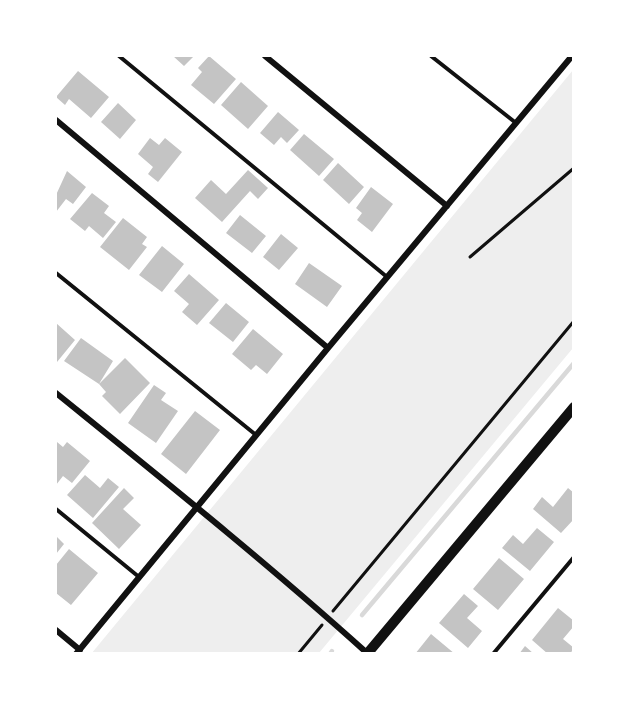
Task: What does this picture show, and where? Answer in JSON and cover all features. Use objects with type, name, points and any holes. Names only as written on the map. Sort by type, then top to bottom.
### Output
[{"type":"main road","points":[[367,653],[573,407]]},
{"type":"street","points":[[265,56],[447,206]]},
{"type":"street","points":[[56,630],[78,652],[572,56]]},
{"type":"street","points":[[56,120],[328,348]]},
{"type":"street","points":[[56,393],[197,508],[367,653]]},
{"type":"lane","points":[[119,56],[387,277]]},
{"type":"lane","points":[[431,56],[516,123]]},
{"type":"lane","points":[[56,273],[256,435]]},
{"type":"lane","points":[[56,509],[140,577]]},
{"type":"lane","points":[[493,654],[573,557]]},
{"type":"path","points":[[470,257],[573,168]]},
{"type":"path","points":[[298,654],[573,321]]},
{"type":"shaded area","points":[[573,70],[573,348],[319,653],[91,654]]},
{"type":"building","points":[[173,56],[194,56],[184,66]]},
{"type":"building","points":[[209,56],[236,79],[214,104],[191,85],[202,72],[198,68]]},
{"type":"building","points":[[78,71],[109,97],[91,118],[69,99],[65,105],[56,97]]},
{"type":"building","points":[[241,82],[268,106],[248,129],[221,105]]},
{"type":"building","points":[[118,103],[136,120],[120,139],[101,122]]},
{"type":"building","points":[[278,112],[299,130],[287,143],[281,137],[274,145],[260,133]]},
{"type":"building","points":[[304,134],[334,159],[319,176],[290,150]]},
{"type":"building","points":[[150,138],[159,145],[165,138],[182,152],[158,182],[148,174],[153,167],[138,154]]},
{"type":"building","points":[[338,163],[364,187],[349,204],[323,180]]},
{"type":"building","points":[[248,170],[268,188],[258,199],[250,191],[222,222],[195,198],[211,180],[226,194]]},
{"type":"building","points":[[67,171],[86,187],[73,204],[66,199],[56,212],[56,195]]},
{"type":"building","points":[[371,187],[393,204],[372,232],[357,220],[362,213],[356,208]]},
{"type":"building","points":[[92,193],[109,206],[104,213],[116,222],[103,238],[89,226],[85,231],[70,219]]},
{"type":"building","points":[[240,215],[266,236],[252,253],[226,233]]},
{"type":"building","points":[[123,218],[147,237],[142,244],[147,247],[129,270],[100,247]]},
{"type":"building","points":[[281,234],[298,248],[279,270],[263,257]]},
{"type":"building","points":[[162,246],[184,264],[162,292],[139,275]]},
{"type":"building","points":[[309,263],[342,286],[327,307],[295,284]]},
{"type":"building","points":[[189,274],[219,300],[197,325],[182,312],[189,304],[174,291]]},
{"type":"building","points":[[226,303],[249,322],[233,342],[209,323]]},
{"type":"building","points":[[56,323],[75,340],[57,362],[56,360]]},
{"type":"building","points":[[253,329],[283,354],[267,374],[256,365],[251,370],[232,354]]},
{"type":"building","points":[[81,338],[113,361],[99,384],[64,361]]},
{"type":"building","points":[[125,358],[150,383],[120,414],[102,396],[106,392],[99,384]]},
{"type":"building","points":[[154,385],[166,393],[161,400],[178,411],[156,443],[128,423]]},
{"type":"building","points":[[195,411],[220,430],[186,474],[161,454]]},
{"type":"building","points":[[57,442],[63,447],[67,442],[90,461],[72,483],[63,476],[56,485]]},
{"type":"building","points":[[85,475],[100,488],[108,478],[119,487],[93,518],[67,495]]},
{"type":"building","points":[[124,488],[134,498],[123,509],[141,525],[119,549],[92,523]]},
{"type":"building","points":[[568,488],[574,493],[574,519],[561,533],[533,509],[542,497],[553,507]]},
{"type":"building","points":[[537,528],[554,542],[530,571],[502,548],[513,535],[523,544]]},
{"type":"building","points":[[56,536],[64,544],[56,554]]},
{"type":"building","points":[[69,549],[98,573],[71,605],[56,593],[56,565]]},
{"type":"building","points":[[499,558],[524,579],[498,610],[473,589]]},
{"type":"building","points":[[464,594],[478,606],[467,618],[482,631],[468,648],[439,623]]},
{"type":"building","points":[[558,608],[574,621],[574,626],[563,639],[574,648],[570,654],[548,654],[532,640]]},
{"type":"building","points":[[431,634],[455,654],[415,654]]},
{"type":"building","points":[[525,646],[534,654],[519,654]]},
{"type":"waterway","points":[[362,615],[574,363]]}]
